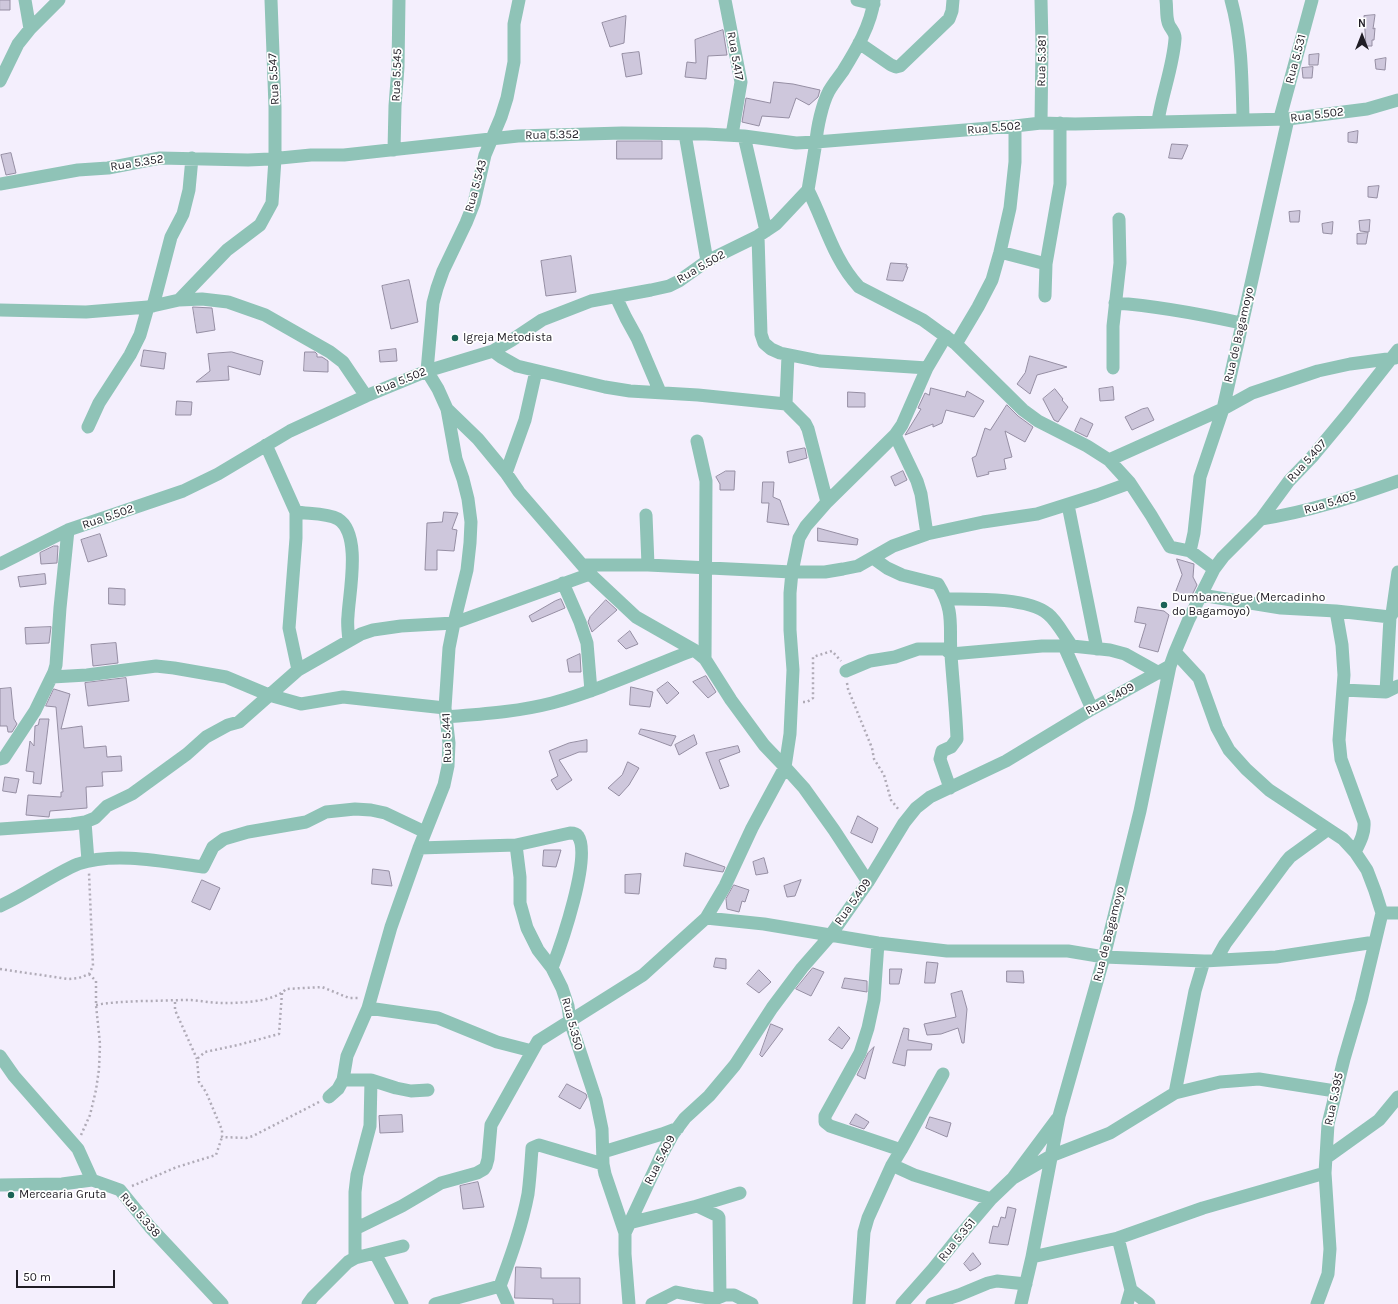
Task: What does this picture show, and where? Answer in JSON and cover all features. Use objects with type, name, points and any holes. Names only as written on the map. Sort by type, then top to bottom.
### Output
[{"type":"street","points":[[25,0],[30,29]]},
{"type":"street","points":[[0,81],[18,44],[30,29],[59,0]]},
{"type":"street","name":"Rua 5.547","points":[[179,300],[227,250],[260,225],[272,203],[275,159],[275,107],[271,0]]},
{"type":"street","name":"Rua 5.545","points":[[394,150],[398,67],[399,0]]},
{"type":"street","name":"Rua 5.543","points":[[427,371],[433,303],[437,288],[442,271],[466,223],[474,203],[485,155],[491,138],[502,117],[511,82],[514,62],[514,24],[519,0]]},
{"type":"street","name":"Rua 5.417","points":[[725,0],[741,82],[738,135]]},
{"type":"street","points":[[857,0],[874,2],[859,43],[829,92],[818,129],[808,190],[839,260],[858,287],[923,320],[951,340],[1023,410],[1038,421],[1087,446],[1109,460],[1130,483],[1152,515],[1170,547],[1190,551],[1214,569]]},
{"type":"street","points":[[859,43],[891,65],[896,67],[900,66],[949,19],[952,11],[953,0]]},
{"type":"street","name":"Rua 5.381","points":[[1040,123],[1042,44],[1041,0]]},
{"type":"street","points":[[1158,121],[1160,105],[1175,38],[1175,34],[1168,23],[1166,0]]},
{"type":"street","points":[[1231,0],[1236,16],[1242,62],[1244,119]]},
{"type":"street","name":"Rua 5.531","points":[[1284,118],[1312,0]]},
{"type":"street","name":"Rua 5.502","points":[[816,142],[1040,123],[1284,118],[1367,108],[1398,100]]},
{"type":"street","name":"Rua de Bagamoyo","points":[[1190,551],[1194,533],[1200,477],[1222,409],[1242,323],[1284,118]]},
{"type":"street","points":[[1045,296],[1046,264],[1060,184],[1060,123]]},
{"type":"street","points":[[355,1228],[402,1206],[441,1183],[477,1173],[484,1169],[488,1159],[491,1125],[538,1041],[643,975],[706,918],[725,886],[752,828],[785,767],[790,734],[793,670],[790,630],[790,593],[792,572],[799,538],[806,526],[827,502],[895,436],[902,425],[927,368],[978,307],[992,280],[1010,208],[1015,162],[1015,126]]},
{"type":"street","name":"Rua 5.352","points":[[0,184],[78,170],[108,168],[160,158],[248,160],[311,155],[344,155],[518,136],[622,133],[738,135],[796,143],[816,142]]},
{"type":"street","points":[[685,134],[707,261]]},
{"type":"street","points":[[738,135],[762,234],[761,334],[764,343],[780,354],[820,361],[927,368]]},
{"type":"street","points":[[88,426],[99,403],[130,355],[140,335],[171,237],[183,214],[189,190],[192,158]]},
{"type":"street","name":"Rua 5.502","points":[[0,564],[68,530],[183,491],[218,474],[290,431],[366,396],[427,371],[493,351],[542,320],[591,301],[669,286],[707,261],[762,234],[776,224],[808,190]]},
{"type":"street","points":[[1113,368],[1113,326],[1120,263],[1119,219]]},
{"type":"street","points":[[1000,252],[1046,264]]},
{"type":"street","points":[[616,297],[637,338],[660,392]]},
{"type":"street","points":[[0,310],[86,312],[150,306],[179,300],[202,299],[228,302],[265,315],[330,352],[343,362],[366,396]]},
{"type":"street","points":[[1115,303],[1142,305],[1187,312],[1242,323]]},
{"type":"street","points":[[493,351],[516,366],[625,390],[698,395],[786,404],[805,423],[808,429],[827,502]]},
{"type":"street","points":[[786,404],[788,355]]},
{"type":"street","points":[[1109,460],[1222,409],[1252,393],[1318,371],[1396,356]]},
{"type":"street","name":"Rua 5.407","points":[[1214,569],[1223,557],[1262,519],[1289,481],[1312,457],[1396,356]]},
{"type":"street","points":[[427,371],[438,389],[447,409],[478,439],[506,473],[519,492],[587,569],[636,617],[694,650],[705,659],[731,700],[764,745],[804,788],[868,882]]},
{"type":"street","points":[[506,473],[525,420],[536,371]]},
{"type":"street","name":"Rua 5.441","points":[[329,1097],[338,1089],[343,1080],[347,1056],[370,1003],[391,927],[419,848],[444,785],[448,766],[449,743],[446,712],[449,648],[467,570],[471,522],[464,479],[456,459],[447,409]]},
{"type":"street","points":[[895,436],[917,480],[921,494],[927,534]]},
{"type":"street","points":[[697,441],[706,481],[705,659]]},
{"type":"street","points":[[266,445],[296,512],[296,538],[289,628],[298,670]]},
{"type":"street","name":"Rua 5.405","points":[[1262,519],[1314,508],[1398,481]]},
{"type":"street","points":[[0,829],[86,822],[95,818],[107,806],[132,794],[187,754],[206,737],[228,725],[239,722],[298,670],[349,640],[374,630],[401,626],[454,623],[563,583],[587,569],[648,565],[792,572],[825,572],[844,569],[858,566],[893,546],[927,534],[983,522],[1037,514],[1068,505],[1130,483]]},
{"type":"street","points":[[1068,505],[1097,649]]},
{"type":"street","points":[[296,512],[332,516],[345,525],[353,552],[348,616],[349,640]]},
{"type":"street","points":[[646,515],[648,565]]},
{"type":"street","points":[[0,759],[4,758],[35,711],[52,677],[56,665],[68,530]]},
{"type":"street","points":[[873,558],[887,568],[902,575],[938,584],[947,599],[951,619],[951,654],[957,739],[951,747],[942,751],[940,754],[940,759],[950,788]]},
{"type":"street","name":"Rua de Bagamoyo","points":[[1021,1304],[1032,1256],[1059,1116],[1104,957],[1140,811],[1170,666],[1175,652],[1214,569]]},
{"type":"street","points":[[1343,690],[1392,689],[1390,617],[1392,614],[1398,572]]},
{"type":"street","points":[[563,583],[580,622],[587,643],[591,690]]},
{"type":"street","points":[[1201,595],[1281,608],[1336,611],[1390,617]]},
{"type":"street","points":[[947,599],[1008,602],[1033,605],[1050,615],[1068,646],[1092,709]]},
{"type":"street","points":[[1336,611],[1342,646],[1344,675],[1339,740],[1341,759],[1364,822],[1363,835],[1355,852]]},
{"type":"street","points":[[951,654],[1042,646],[1068,646],[1125,654],[1159,673]]},
{"type":"street","points":[[846,671],[870,661],[895,657],[918,649],[945,648],[951,654]]},
{"type":"street","points":[[52,677],[87,675],[156,666],[226,677],[269,695],[302,704],[343,697],[446,712],[500,713],[551,703],[591,690],[694,650]]},
{"type":"street","points":[[1175,652],[1199,678],[1217,728],[1229,750],[1246,769],[1269,790],[1343,840],[1355,852],[1366,870],[1382,913],[1398,913]]},
{"type":"street","name":"Rua 5.409","points":[[627,1228],[662,1154],[678,1128],[685,1118],[709,1096],[735,1065],[772,1008],[798,973],[830,936],[868,882],[908,818],[916,808],[930,797],[1006,761],[1092,709],[1170,666]]},
{"type":"street","points":[[0,906],[88,861],[95,859],[129,858],[203,867],[213,847],[224,839],[248,832],[306,822],[326,812],[371,810],[385,813],[425,832]]},
{"type":"street","points":[[86,822],[88,861]]},
{"type":"street","points":[[1175,1093],[1195,991],[1210,960],[1225,944],[1290,857],[1327,830]]},
{"type":"street","points":[[419,848],[516,845],[570,833],[579,837],[581,852],[579,876],[562,941],[552,968]]},
{"type":"street","name":"Rua 5.350","points":[[516,845],[520,877],[520,903],[527,928],[538,950],[552,968],[562,988],[568,1006],[570,1021],[596,1100],[602,1129],[605,1174],[627,1228],[625,1254],[629,1304]]},
{"type":"street","name":"Rua 5.395","points":[[1317,1304],[1328,1274],[1330,1249],[1325,1173],[1328,1124],[1335,1091],[1361,1001],[1382,913]]},
{"type":"street","points":[[706,918],[764,924],[830,936],[947,951],[1068,951],[1104,957],[1210,960],[1276,957],[1375,942]]},
{"type":"street","points":[[878,943],[874,1000],[868,1028],[860,1053],[826,1116],[825,1122],[830,1126],[902,1150]]},
{"type":"street","points":[[370,1003],[438,1018],[496,1042],[532,1051]]},
{"type":"street","points":[[0,1056],[14,1076],[75,1146],[92,1180],[62,1184],[0,1185]]},
{"type":"street","points":[[859,1304],[864,1232],[868,1218],[892,1165],[902,1150],[943,1074]]},
{"type":"street","points":[[0,1076],[14,1076]]},
{"type":"street","points":[[1013,1178],[1051,1156],[1110,1133],[1175,1093],[1220,1082],[1259,1078],[1335,1091]]},
{"type":"street","points":[[343,1080],[371,1080],[396,1088],[412,1091],[428,1090]]},
{"type":"street","points":[[355,1258],[355,1192],[370,1126],[371,1080]]},
{"type":"street","points":[[1326,1158],[1379,1120],[1398,1097]]},
{"type":"street","points":[[1013,1178],[1059,1116]]},
{"type":"street","points":[[508,1304],[500,1286],[525,1208],[532,1148],[539,1145],[603,1158],[678,1128]]},
{"type":"street","points":[[892,1165],[914,1174],[991,1199]]},
{"type":"street","points":[[1032,1256],[1118,1238],[1202,1208],[1325,1173]]},
{"type":"street","name":"Rua 5.351","points":[[902,1304],[991,1199],[1013,1178]]},
{"type":"street","name":"Rua 5.338","points":[[92,1180],[120,1190],[150,1227],[222,1304]]},
{"type":"street","points":[[627,1228],[740,1193]]},
{"type":"street","points":[[696,1206],[715,1214],[720,1218],[720,1297]]},
{"type":"street","points":[[1118,1238],[1131,1290],[1127,1304]]},
{"type":"street","points":[[308,1304],[313,1297],[348,1262],[355,1258],[403,1246]]},
{"type":"street","points":[[375,1253],[402,1304]]},
{"type":"street","points":[[932,1304],[997,1281],[1026,1284]]},
{"type":"street","points":[[435,1304],[500,1286]]},
{"type":"street","points":[[1131,1290],[1149,1304]]},
{"type":"street","points":[[652,1304],[676,1292],[715,1299],[725,1295],[734,1295],[752,1304]]},
{"type":"path","points":[[791,701],[807,702],[813,698],[813,658],[832,651],[839,658],[846,671],[848,689],[872,748],[874,759],[884,775],[891,800],[908,818]]},
{"type":"path","points":[[0,969],[68,979],[79,978],[89,974],[93,966],[88,861]]},
{"type":"path","points":[[75,1146],[90,1115],[96,1090],[100,1044],[96,1005],[96,981],[89,974]]},
{"type":"path","points":[[96,1005],[170,1000],[224,1003],[254,1002],[273,997],[282,993],[286,989],[322,987],[349,998],[370,1003]]},
{"type":"path","points":[[197,1060],[205,1052],[279,1034],[282,993]]},
{"type":"path","points":[[120,1190],[177,1167],[216,1155],[222,1137],[222,1130],[206,1092],[199,1082],[197,1060],[176,1010],[176,1002]]},
{"type":"path","points":[[222,1137],[246,1138],[253,1136],[329,1097]]},
{"type":"building","points":[[0,0],[10,0],[10,10],[0,10]]},
{"type":"building","points":[[1375,15],[1373,29],[1375,28],[1374,40],[1372,40],[1372,46],[1366,46],[1364,16]]},
{"type":"building","points":[[626,16],[624,43],[610,47],[602,23]]},
{"type":"building","points":[[723,30],[727,55],[708,56],[706,79],[685,77],[687,62],[696,63],[695,40]]},
{"type":"building","points":[[639,52],[642,74],[626,77],[622,54]]},
{"type":"building","points":[[1319,54],[1318,65],[1309,65],[1309,55]]},
{"type":"building","points":[[1386,58],[1385,70],[1376,69],[1375,60]]},
{"type":"building","points":[[1313,67],[1312,78],[1303,78],[1302,68]]},
{"type":"building","points":[[774,82],[793,84],[820,90],[818,97],[809,105],[796,98],[789,118],[762,116],[759,126],[742,122],[746,98],[770,103]]},
{"type":"building","points":[[1358,131],[1357,143],[1348,142],[1348,133]]},
{"type":"building","points":[[617,141],[662,141],[662,159],[617,159]]},
{"type":"building","points":[[1172,144],[1188,145],[1182,159],[1169,158]]},
{"type":"building","points":[[11,153],[16,173],[6,175],[1,155]]},
{"type":"building","points":[[1379,186],[1377,198],[1368,197],[1368,187]]},
{"type":"building","points":[[1300,211],[1299,222],[1290,222],[1289,212]]},
{"type":"building","points":[[1370,220],[1369,232],[1360,231],[1359,221]]},
{"type":"building","points":[[1333,222],[1332,234],[1323,233],[1322,224]]},
{"type":"building","points":[[1368,233],[1366,244],[1357,244],[1357,234]]},
{"type":"building","points":[[571,256],[576,292],[546,296],[541,261]]},
{"type":"building","points":[[891,263],[907,264],[906,267],[908,267],[903,281],[887,280]]},
{"type":"building","points":[[409,280],[418,322],[391,329],[382,286]]},
{"type":"building","points":[[193,307],[212,308],[215,330],[197,333]]},
{"type":"building","points":[[396,349],[397,361],[380,362],[379,351]]},
{"type":"building","points":[[144,350],[166,353],[164,369],[141,366]]},
{"type":"building","points":[[232,352],[263,361],[260,375],[228,366],[229,380],[196,382],[210,371],[208,354]]},
{"type":"building","points":[[305,352],[315,352],[317,357],[322,357],[328,361],[328,372],[304,371]]},
{"type":"building","points":[[1030,356],[1067,367],[1037,375],[1030,394],[1017,384],[1025,373]]},
{"type":"building","points":[[1113,387],[1114,400],[1100,401],[1099,389]]},
{"type":"building","points":[[931,388],[965,397],[967,391],[984,401],[974,417],[946,410],[942,423],[933,427],[933,424],[905,435],[921,409],[918,408],[925,393],[929,395]]},
{"type":"building","points":[[1055,389],[1068,407],[1058,422],[1054,420],[1043,399]]},
{"type":"building","points":[[848,392],[865,393],[865,407],[848,407]]},
{"type":"building","points":[[177,401],[192,402],[191,415],[176,415]]},
{"type":"building","points":[[1007,405],[1018,416],[1033,427],[1025,442],[1005,431],[1012,457],[1004,459],[1006,469],[988,472],[989,474],[977,477],[972,458],[976,456],[985,428],[990,430]]},
{"type":"building","points":[[1148,408],[1154,420],[1132,430],[1125,417],[1142,409]]},
{"type":"building","points":[[1081,418],[1093,424],[1087,437],[1075,431]]},
{"type":"building","points":[[805,448],[807,458],[789,463],[787,452]]},
{"type":"building","points":[[726,471],[735,471],[734,490],[720,490],[720,484],[716,477]]},
{"type":"building","points":[[903,471],[907,480],[895,486],[891,477]]},
{"type":"building","points":[[763,482],[774,482],[773,497],[780,500],[789,525],[767,522],[769,503],[762,503]]},
{"type":"building","points":[[444,512],[458,513],[452,529],[457,530],[454,551],[437,550],[437,570],[425,570],[427,523],[442,522]]},
{"type":"building","points":[[818,528],[858,539],[857,545],[818,541]]},
{"type":"building","points":[[100,534],[107,556],[88,562],[81,540]]},
{"type":"building","points":[[54,546],[58,546],[57,563],[41,564],[40,553]]},
{"type":"building","points":[[1177,559],[1194,564],[1193,577],[1197,585],[1190,599],[1175,593],[1182,575]]},
{"type":"building","points":[[45,574],[46,584],[20,587],[18,577]]},
{"type":"building","points":[[109,588],[125,589],[125,605],[109,604]]},
{"type":"building","points":[[561,599],[565,608],[532,622],[529,616]]},
{"type":"building","points":[[606,600],[617,610],[592,632],[588,622],[590,617]]},
{"type":"building","points":[[1138,607],[1164,611],[1169,615],[1158,652],[1139,647],[1146,624],[1135,622]]},
{"type":"building","points":[[51,627],[49,643],[26,644],[25,628]]},
{"type":"building","points":[[630,631],[638,644],[626,649],[618,641]]},
{"type":"building","points":[[116,643],[118,663],[93,666],[91,645]]},
{"type":"building","points":[[580,654],[581,672],[569,672],[567,660]]},
{"type":"building","points":[[706,676],[716,692],[708,698],[693,682]]},
{"type":"building","points":[[126,678],[129,701],[88,706],[85,683]]},
{"type":"building","points":[[668,682],[679,693],[667,704],[657,690]]},
{"type":"building","points":[[631,687],[653,692],[650,707],[630,705]]},
{"type":"building","points":[[11,688],[14,719],[17,724],[12,732],[8,732],[7,726],[0,726],[0,689]]},
{"type":"building","points":[[54,689],[70,694],[61,729],[82,726],[84,748],[106,746],[107,757],[121,756],[122,771],[102,772],[103,786],[86,787],[87,808],[50,811],[49,817],[26,815],[28,795],[61,797],[61,792],[63,792],[56,707],[46,706]]},
{"type":"building","points":[[40,719],[49,719],[41,784],[33,783],[34,772],[26,771],[30,741],[34,746],[35,726],[38,725]]},
{"type":"building","points":[[641,729],[676,736],[671,746],[639,734]]},
{"type":"building","points":[[694,735],[697,744],[679,755],[675,745]]},
{"type":"building","points":[[587,740],[587,752],[579,752],[559,760],[572,780],[557,790],[551,780],[558,776],[549,751],[569,743]]},
{"type":"building","points":[[738,746],[740,752],[719,760],[729,786],[720,789],[706,753]]},
{"type":"building","points":[[628,762],[639,768],[629,785],[619,796],[608,788],[622,775]]},
{"type":"building","points":[[5,777],[19,779],[16,793],[3,791]]},
{"type":"building","points":[[858,816],[878,828],[872,843],[851,833]]},
{"type":"building","points":[[544,850],[561,850],[556,867],[543,866]]},
{"type":"building","points":[[686,853],[725,867],[723,872],[684,866]]},
{"type":"building","points":[[764,858],[768,873],[756,875],[753,862]]},
{"type":"building","points":[[373,869],[389,871],[392,886],[372,884]]},
{"type":"building","points":[[641,874],[639,894],[625,893],[625,875]]},
{"type":"building","points":[[202,880],[220,888],[210,910],[192,902]]},
{"type":"building","points":[[801,880],[795,896],[787,897],[784,886]]},
{"type":"building","points":[[734,885],[749,890],[745,902],[742,901],[739,912],[727,909],[726,899]]},
{"type":"building","points":[[716,958],[726,959],[726,969],[714,967]]},
{"type":"building","points":[[927,962],[938,963],[935,983],[925,983]]},
{"type":"building","points":[[813,968],[824,972],[811,996],[796,989]]},
{"type":"building","points":[[890,969],[902,969],[899,984],[890,984]]},
{"type":"building","points":[[759,970],[771,982],[759,993],[747,984]]},
{"type":"building","points":[[1007,971],[1023,971],[1024,983],[1007,982]]},
{"type":"building","points":[[845,978],[867,981],[867,992],[842,988]]},
{"type":"building","points":[[962,991],[967,1009],[964,1043],[962,1043],[958,1028],[941,1034],[927,1035],[924,1024],[956,1017],[951,994]]},
{"type":"building","points":[[771,1024],[783,1029],[762,1057],[760,1055]]},
{"type":"building","points":[[839,1027],[850,1038],[842,1049],[829,1040]]},
{"type":"building","points":[[904,1028],[909,1029],[908,1040],[932,1044],[931,1050],[907,1050],[905,1066],[893,1063]]},
{"type":"building","points":[[874,1047],[865,1079],[857,1075],[868,1053]]},
{"type":"building","points":[[567,1084],[586,1094],[587,1097],[580,1109],[559,1097]]},
{"type":"building","points":[[856,1114],[869,1122],[864,1129],[850,1124]]},
{"type":"building","points":[[402,1115],[403,1132],[380,1133],[379,1116]]},
{"type":"building","points":[[930,1117],[951,1123],[947,1137],[926,1128]]},
{"type":"building","points":[[478,1182],[484,1207],[463,1209],[460,1186]]},
{"type":"building","points":[[1008,1207],[1016,1209],[1008,1245],[989,1243],[993,1226],[998,1227],[1001,1217],[1005,1218]]},
{"type":"building","points":[[973,1253],[981,1264],[970,1271],[964,1264]]},
{"type":"building","points":[[516,1267],[541,1268],[541,1278],[580,1278],[580,1304],[553,1304],[553,1299],[515,1298]]},
{"type":"place","name":"Igreja Metodista","points":[[455,338]]},
{"type":"place","name":"Dumbanengue (Mercadinho do Bagamoyo)","points":[[1164,605]]},
{"type":"place","name":"Mercearia Gruta","points":[[11,1195]]}]
